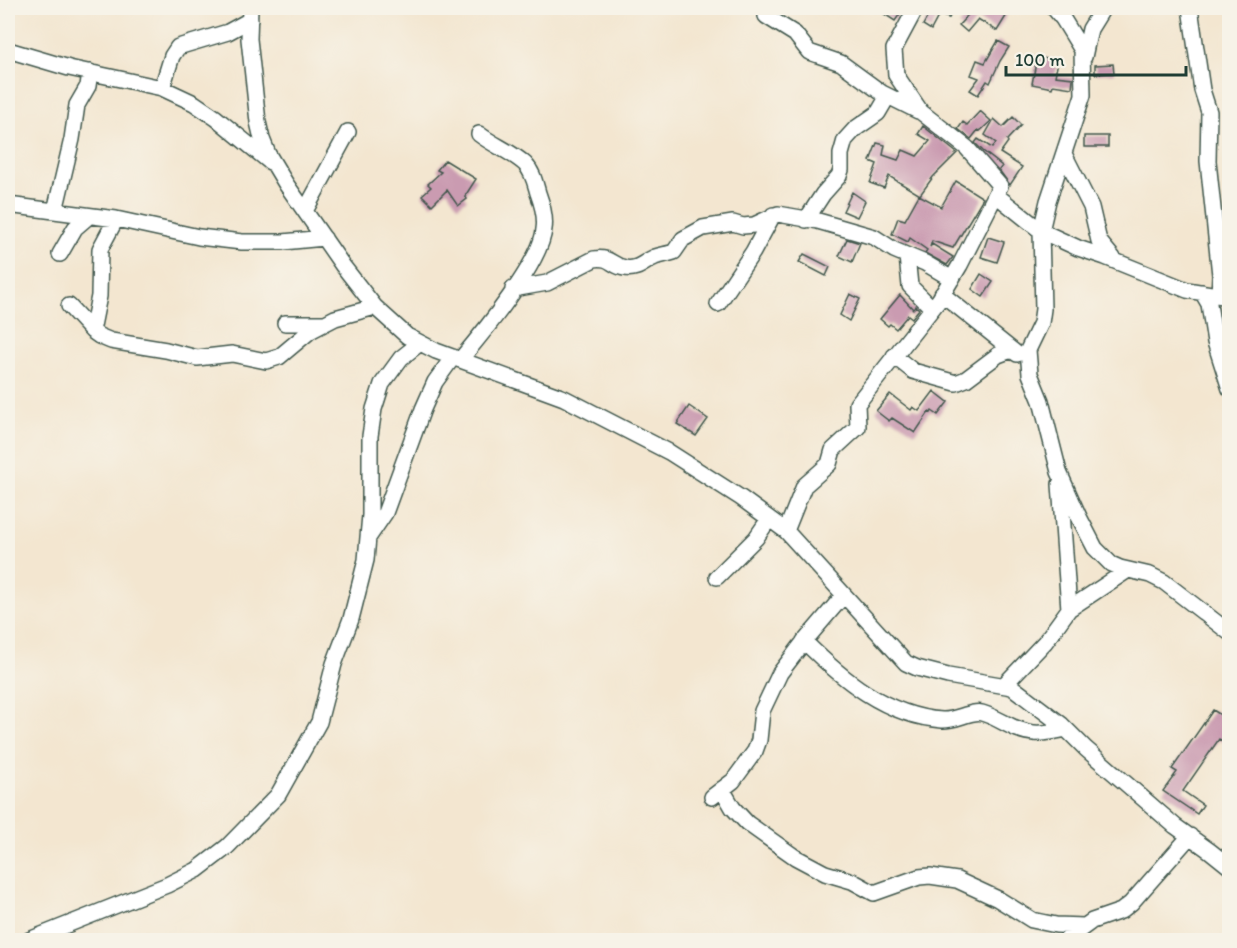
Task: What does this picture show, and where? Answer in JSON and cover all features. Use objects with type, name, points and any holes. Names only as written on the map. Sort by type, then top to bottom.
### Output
[{"type":"street","points":[[916,8],[904,27],[893,54],[896,75],[921,112]]},
{"type":"street","points":[[1054,8],[1080,46],[1083,63],[1083,95],[1041,231],[1044,309],[1041,323],[1029,346],[1028,366],[1041,401],[1059,472],[1095,548],[1112,564],[1150,575],[1164,582],[1230,633]]},
{"type":"street","points":[[1083,63],[1090,29],[1103,8]]},
{"type":"street","points":[[996,195],[1041,231],[1078,248],[1187,290],[1224,296],[1208,161],[1209,112],[1202,90],[1190,8]]},
{"type":"street","points":[[162,88],[172,56],[178,47],[228,32],[250,14]]},
{"type":"street","points":[[250,14],[249,39],[258,123],[262,139],[275,165],[343,266],[375,307],[407,336],[457,358],[564,398],[669,452],[786,531],[906,663],[948,676],[1005,684],[1023,694],[1066,729],[1150,805],[1230,867]]},
{"type":"street","points":[[766,16],[795,34],[809,52],[841,63],[888,96],[921,112],[973,155],[1000,185],[952,279],[932,308],[856,404],[855,409],[859,422],[857,429],[833,450],[829,464],[804,486],[786,531]]},
{"type":"street","points":[[8,50],[162,88],[194,103],[275,165]]},
{"type":"street","points":[[55,211],[72,140],[77,105],[87,87],[90,72]]},
{"type":"street","points":[[806,220],[823,194],[839,176],[845,140],[855,129],[878,113],[888,96]]},
{"type":"street","points":[[225,126],[258,123]]},
{"type":"street","points":[[305,211],[348,132]]},
{"type":"street","points":[[368,539],[385,513],[435,382],[513,289],[542,241],[544,229],[541,201],[532,174],[525,164],[479,134]]},
{"type":"street","points":[[1064,154],[1092,207],[1099,241],[1116,261]]},
{"type":"street","points":[[8,205],[116,219],[199,237],[242,242],[283,242],[324,238]]},
{"type":"street","points":[[718,304],[753,252],[773,215]]},
{"type":"street","points":[[513,289],[547,283],[594,259],[611,260],[623,268],[638,267],[657,256],[674,252],[683,239],[703,228],[733,223],[743,226],[754,225],[773,215],[826,223],[874,237],[952,279]]},
{"type":"street","points":[[60,254],[75,228],[89,216]]},
{"type":"street","points":[[92,331],[99,296],[100,249],[116,219]]},
{"type":"street","points":[[907,256],[910,286],[932,308]]},
{"type":"street","points":[[1202,292],[1209,304],[1215,342],[1230,389]]},
{"type":"street","points":[[942,294],[1028,366]]},
{"type":"street","points":[[69,306],[92,331],[111,341],[166,350],[197,358],[231,354],[266,361],[279,357],[310,332],[327,322],[375,307]]},
{"type":"street","points":[[285,323],[327,322]]},
{"type":"street","points":[[29,940],[167,885],[197,870],[227,847],[278,795],[319,722],[331,674],[351,619],[366,560],[370,436],[374,409],[382,384],[401,358],[420,343]]},
{"type":"street","points":[[894,356],[913,371],[956,383],[966,380],[998,355],[1011,350]]},
{"type":"street","points":[[1059,472],[1069,609]]},
{"type":"street","points":[[717,577],[756,538],[769,519]]},
{"type":"street","points":[[1005,684],[1045,642],[1069,609],[1128,570]]},
{"type":"street","points":[[844,595],[780,673],[762,711],[759,740],[755,751],[733,781],[717,793],[747,823],[795,857],[825,873],[852,881],[874,893],[919,877],[957,880],[998,899],[1032,920],[1056,925],[1084,926]]},
{"type":"street","points":[[804,641],[854,686],[899,710],[944,720],[955,720],[981,712],[1021,730],[1034,733],[1066,729]]},
{"type":"street","points":[[1066,940],[1084,926],[1104,915],[1121,910],[1131,903],[1190,836]]},
{"type":"building","points":[[875,8],[904,8],[895,21]]},
{"type":"building","points":[[926,8],[954,8],[949,18],[939,15],[931,30],[923,25],[931,11]]},
{"type":"building","points":[[974,8],[998,8],[1008,13],[997,31],[978,19],[967,32],[959,25]]},
{"type":"building","points":[[998,41],[1009,47],[990,83],[987,81],[978,95],[970,90],[979,78],[971,75],[977,60],[985,63]]},
{"type":"building","points":[[1037,57],[1058,61],[1055,76],[1073,78],[1072,88],[1053,85],[1052,88],[1032,84]]},
{"type":"building","points":[[1113,64],[1114,73],[1095,74],[1095,65]]},
{"type":"building","points":[[980,111],[991,121],[980,131],[978,130],[971,139],[958,129],[963,122],[967,125]]},
{"type":"building","points":[[1013,117],[1021,125],[1007,140],[1008,142],[1000,153],[1022,167],[1010,185],[999,170],[1002,166],[975,143],[978,139],[992,148],[996,143],[985,135],[994,119],[1003,127]]},
{"type":"building","points":[[923,126],[957,153],[933,177],[920,195],[889,176],[884,188],[870,183],[877,164],[870,161],[877,143],[885,145],[883,155],[898,160],[903,150],[917,156],[930,141],[918,134]]},
{"type":"building","points":[[1084,136],[1108,136],[1108,147],[1084,147]]},
{"type":"building","points":[[445,160],[476,179],[465,196],[467,199],[458,206],[447,190],[432,205],[422,195],[431,187],[428,184],[441,172],[437,170]]},
{"type":"building","points":[[956,181],[983,198],[953,248],[932,241],[930,247],[932,244],[953,257],[947,265],[925,253],[927,250],[910,238],[908,242],[892,234],[898,218],[905,220],[919,195],[941,207]]},
{"type":"building","points":[[852,192],[865,201],[857,217],[843,211]]},
{"type":"building","points":[[988,237],[1004,242],[997,262],[981,257]]},
{"type":"building","points":[[847,239],[860,243],[852,262],[839,256]]},
{"type":"building","points":[[804,254],[830,267],[826,276],[799,262]]},
{"type":"building","points":[[981,274],[993,282],[983,297],[972,289]]},
{"type":"building","points":[[850,294],[860,299],[849,321],[840,315]]},
{"type":"building","points":[[900,295],[913,309],[916,306],[919,309],[912,318],[908,315],[896,329],[880,319]]},
{"type":"building","points":[[934,391],[948,402],[938,415],[932,411],[929,412],[915,433],[892,418],[889,421],[876,411],[890,394],[911,410],[913,407],[919,411]]},
{"type":"building","points":[[689,406],[708,419],[696,436],[677,424]]},
{"type":"building","points":[[1213,710],[1230,721],[1230,746],[1219,739],[1183,791],[1203,805],[1197,814],[1163,791],[1177,772],[1172,769]]}]
